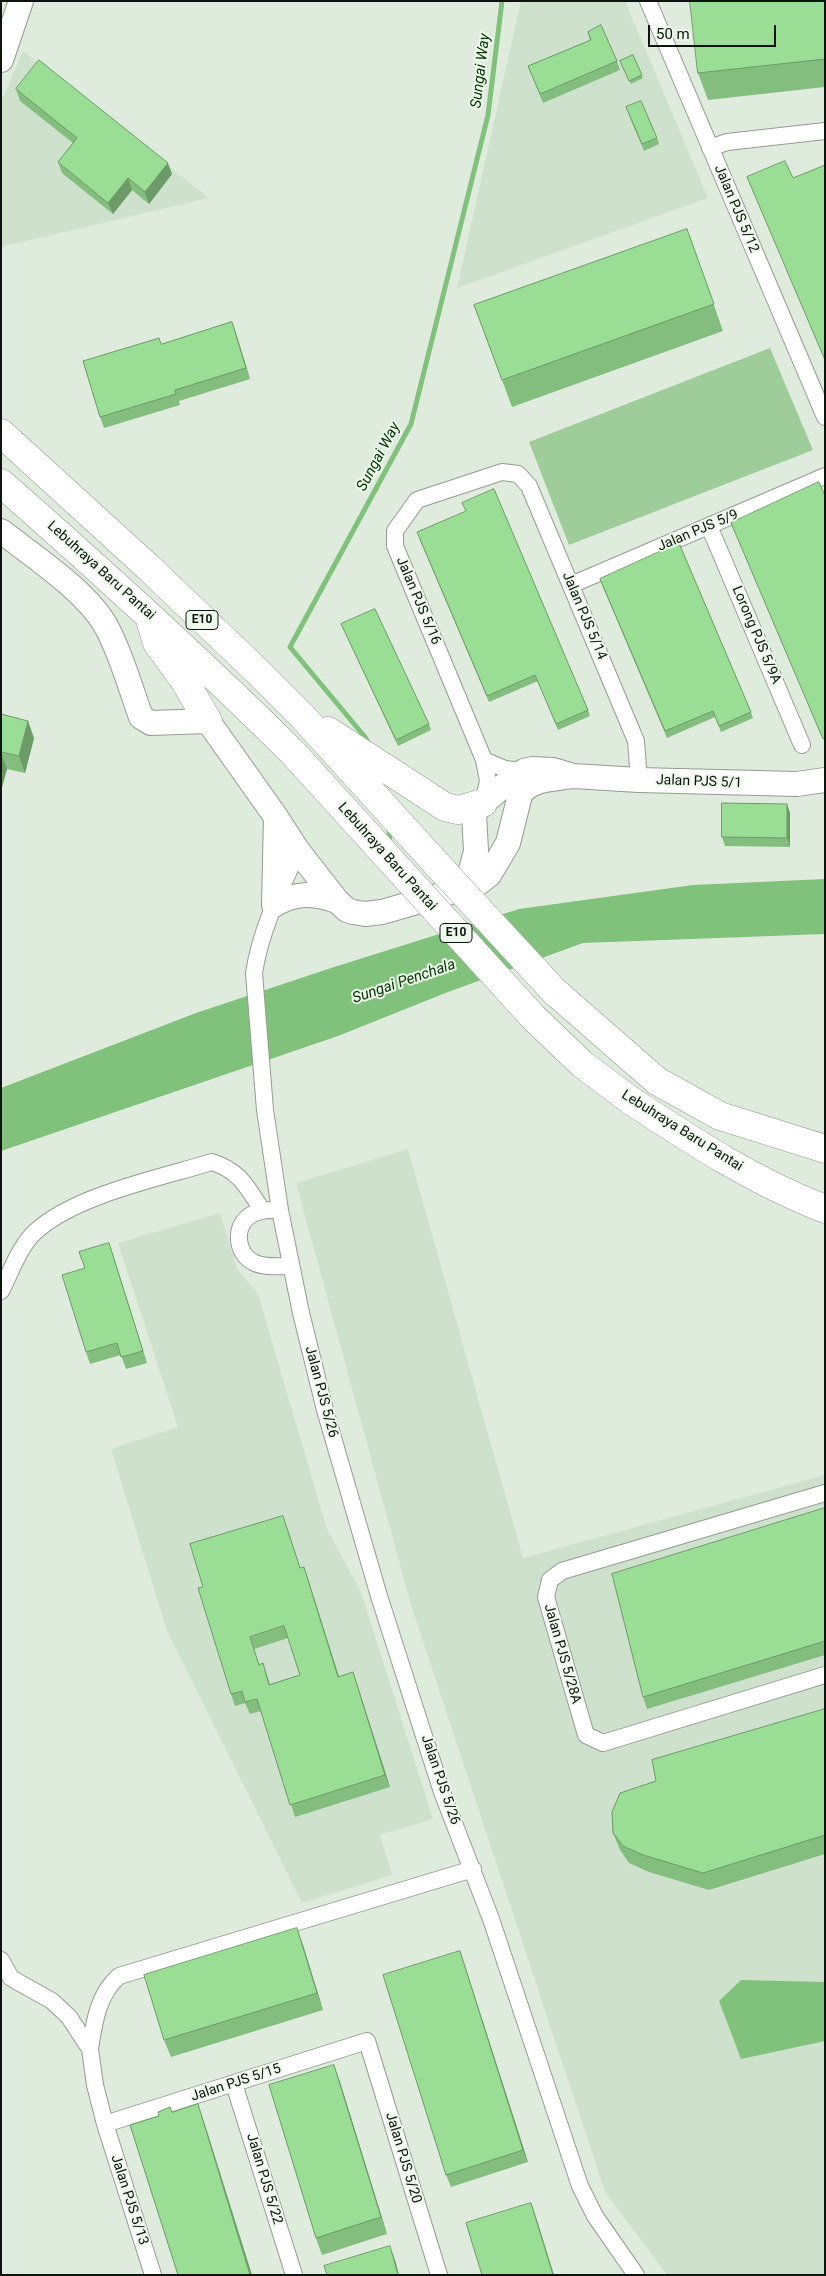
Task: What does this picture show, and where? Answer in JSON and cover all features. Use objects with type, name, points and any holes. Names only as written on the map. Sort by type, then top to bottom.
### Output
[{"type":"highway","name":"E10","points":[[1,433],[148,567],[303,717],[345,751],[554,991],[657,1081],[720,1116],[825,1149]]},
{"type":"highway","name":"Lebuhraya Baru Pantai","points":[[1,483],[149,614],[225,685],[294,754],[532,1017],[582,1064],[630,1100],[706,1150],[793,1197],[825,1209]]},
{"type":"highway","points":[[149,614],[157,643],[193,694],[208,721]]},
{"type":"highway","points":[[345,751],[445,807],[458,810],[483,803]]},
{"type":"street","points":[[1,60],[21,1]]},
{"type":"street","name":"Jalan PJS 5/12","points":[[648,1],[825,417]]},
{"type":"street","points":[[710,148],[727,142],[825,131]]},
{"type":"street","name":"Jalan PJS 5/14","points":[[502,472],[518,474],[529,486],[636,742],[639,780]]},
{"type":"street","name":"Jalan PJS 5/16","points":[[483,803],[488,780],[484,760],[395,546],[395,531],[417,500],[502,472]]},
{"type":"street","name":"Jalan PJS 5/9","points":[[571,585],[825,476]]},
{"type":"street","name":"Lorong PJS 5/9A","points":[[709,526],[802,745]]},
{"type":"street","points":[[1,531],[78,591],[106,626],[123,664],[141,717],[151,722],[208,721],[298,851],[337,901]]},
{"type":"street","points":[[484,760],[505,769],[524,771]]},
{"type":"street","name":"Jalan PJS 5/1","points":[[524,771],[553,770],[573,776],[639,780],[797,784],[825,780]]},
{"type":"street","points":[[456,892],[471,870],[476,851],[474,813],[483,803],[524,771]]},
{"type":"street","name":"Jalan PJS 5/1","points":[[337,901],[347,910],[365,914],[382,912],[476,885],[489,875],[508,844],[520,795],[524,789],[539,782],[573,776]]},
{"type":"street","points":[[483,803],[499,807],[505,812],[509,819],[512,833]]},
{"type":"street","points":[[274,905],[276,817]]},
{"type":"street","name":"Jalan PJS 5/26","points":[[298,851],[274,905],[256,958],[254,973],[265,1110],[280,1210],[323,1404],[347,1489],[442,1792],[473,1869],[580,2186],[595,2216],[636,2275]]},
{"type":"street","points":[[274,905],[286,898],[318,894],[337,901]]},
{"type":"street","points":[[1,1291],[20,1252],[34,1233],[72,1207],[104,1195],[212,1162],[228,1167],[244,1183],[262,1210]]},
{"type":"street","points":[[280,1210],[262,1210],[248,1217],[239,1232],[241,1249],[246,1257],[261,1265],[291,1266]]},
{"type":"street","name":"Jalan PJS 5/28A","points":[[825,1493],[562,1571],[550,1580],[546,1597],[586,1735],[603,1743],[825,1675]]},
{"type":"street","points":[[90,2049],[95,2018],[111,1983],[119,1976],[473,1869]]},
{"type":"street","points":[[1,1960],[11,1978],[52,2001],[63,2012],[90,2049]]},
{"type":"street","name":"Jalan PJS 5/15","points":[[105,2124],[368,2040]]},
{"type":"street","name":"Jalan PJS 5/20","points":[[368,2040],[439,2275]]},
{"type":"street","name":"Jalan PJS 5/13","points":[[90,2049],[95,2085],[105,2124],[153,2275]]},
{"type":"street","name":"Jalan PJS 5/22","points":[[234,2084],[294,2275]]},
{"type":"shaded area","points":[[521,1],[625,1],[708,198],[457,288]]},
{"type":"shaded area","points":[[23,51],[209,198],[1,247],[1,102]]},
{"type":"shaded area","points":[[770,348],[813,450],[569,545],[529,442]]},
{"type":"shaded area","points":[[408,1149],[523,1558],[825,1475],[825,2275],[667,2275],[605,2192],[411,1605],[296,1183]]},
{"type":"shaded area","points":[[220,1213],[237,1269],[258,1294],[327,1529],[361,1592],[433,1819],[380,1835],[392,1875],[302,1903],[167,1631],[111,1449],[178,1427],[118,1243]]},
{"type":"water","name":"Sungai Penchala","points":[[825,879],[825,934],[583,943],[448,992],[338,1036],[1,1151],[1,1088],[196,1013],[331,968],[519,909],[693,885]]},
{"type":"water","points":[[741,1980],[825,1982],[825,2041],[741,2059],[719,2001]]},
{"type":"building","points":[[690,1],[825,1],[825,59],[698,73]]},
{"type":"building","points":[[601,25],[617,61],[540,94],[528,66],[591,40],[588,32]]},
{"type":"building","points":[[633,55],[642,75],[629,81],[620,61]]},
{"type":"building","points":[[39,60],[168,163],[145,192],[128,178],[108,203],[58,162],[77,138],[16,89]]},
{"type":"building","points":[[641,101],[657,138],[642,144],[626,107]]},
{"type":"building","points":[[785,161],[793,178],[825,165],[825,360],[747,177]]},
{"type":"building","points":[[687,229],[714,304],[502,380],[474,305]]},
{"type":"building","points":[[232,322],[246,368],[175,390],[176,394],[100,417],[83,361],[159,338],[161,344]]},
{"type":"building","points":[[819,482],[825,496],[825,738],[823,739],[731,523]]},
{"type":"building","points":[[494,489],[588,710],[556,724],[535,675],[487,696],[417,532],[466,511],[462,503]]},
{"type":"building","points":[[679,543],[751,712],[719,726],[713,711],[665,731],[600,579]]},
{"type":"building","points":[[375,609],[429,724],[396,740],[341,624]]},
{"type":"building","points":[[1,714],[28,721],[19,756],[1,752]]},
{"type":"building","points":[[722,803],[787,804],[787,838],[722,837]]},
{"type":"building","points":[[109,1243],[143,1351],[121,1357],[117,1343],[86,1352],[62,1275],[85,1268],[79,1252]]},
{"type":"building","points":[[825,1508],[825,1641],[643,1697],[612,1574]]},
{"type":"building","points":[[283,1516],[300,1568],[304,1567],[338,1677],[353,1672],[385,1775],[290,1805],[257,1699],[245,1702],[242,1691],[231,1694],[198,1588],[203,1587],[190,1544]],"holes":[[[284,1626],[300,1675],[269,1685],[263,1663],[259,1665],[250,1637]]]},
{"type":"building","points":[[825,1709],[825,1835],[703,1873],[643,1855],[623,1846],[613,1833],[612,1812],[620,1793],[656,1781],[652,1760]]},
{"type":"building","points":[[297,1928],[317,1993],[164,2040],[144,1975]]},
{"type":"building","points":[[460,1951],[523,2150],[446,2175],[383,1975]]},
{"type":"building","points":[[334,2065],[381,2217],[316,2238],[269,2085]]},
{"type":"building","points":[[198,2104],[250,2275],[178,2275],[130,2125],[159,2116],[158,2112],[170,2107],[172,2112]]},
{"type":"building","points":[[531,2203],[553,2275],[482,2275],[466,2223]]},
{"type":"building","points":[[390,2246],[398,2275],[327,2275],[324,2266]]},
{"type":"waterway","name":"Sungai Way","points":[[369,744],[290,647],[411,424],[488,115],[502,1]]},
{"type":"waterway","name":"Sungai Way","points":[[389,826],[390,845]]}]
